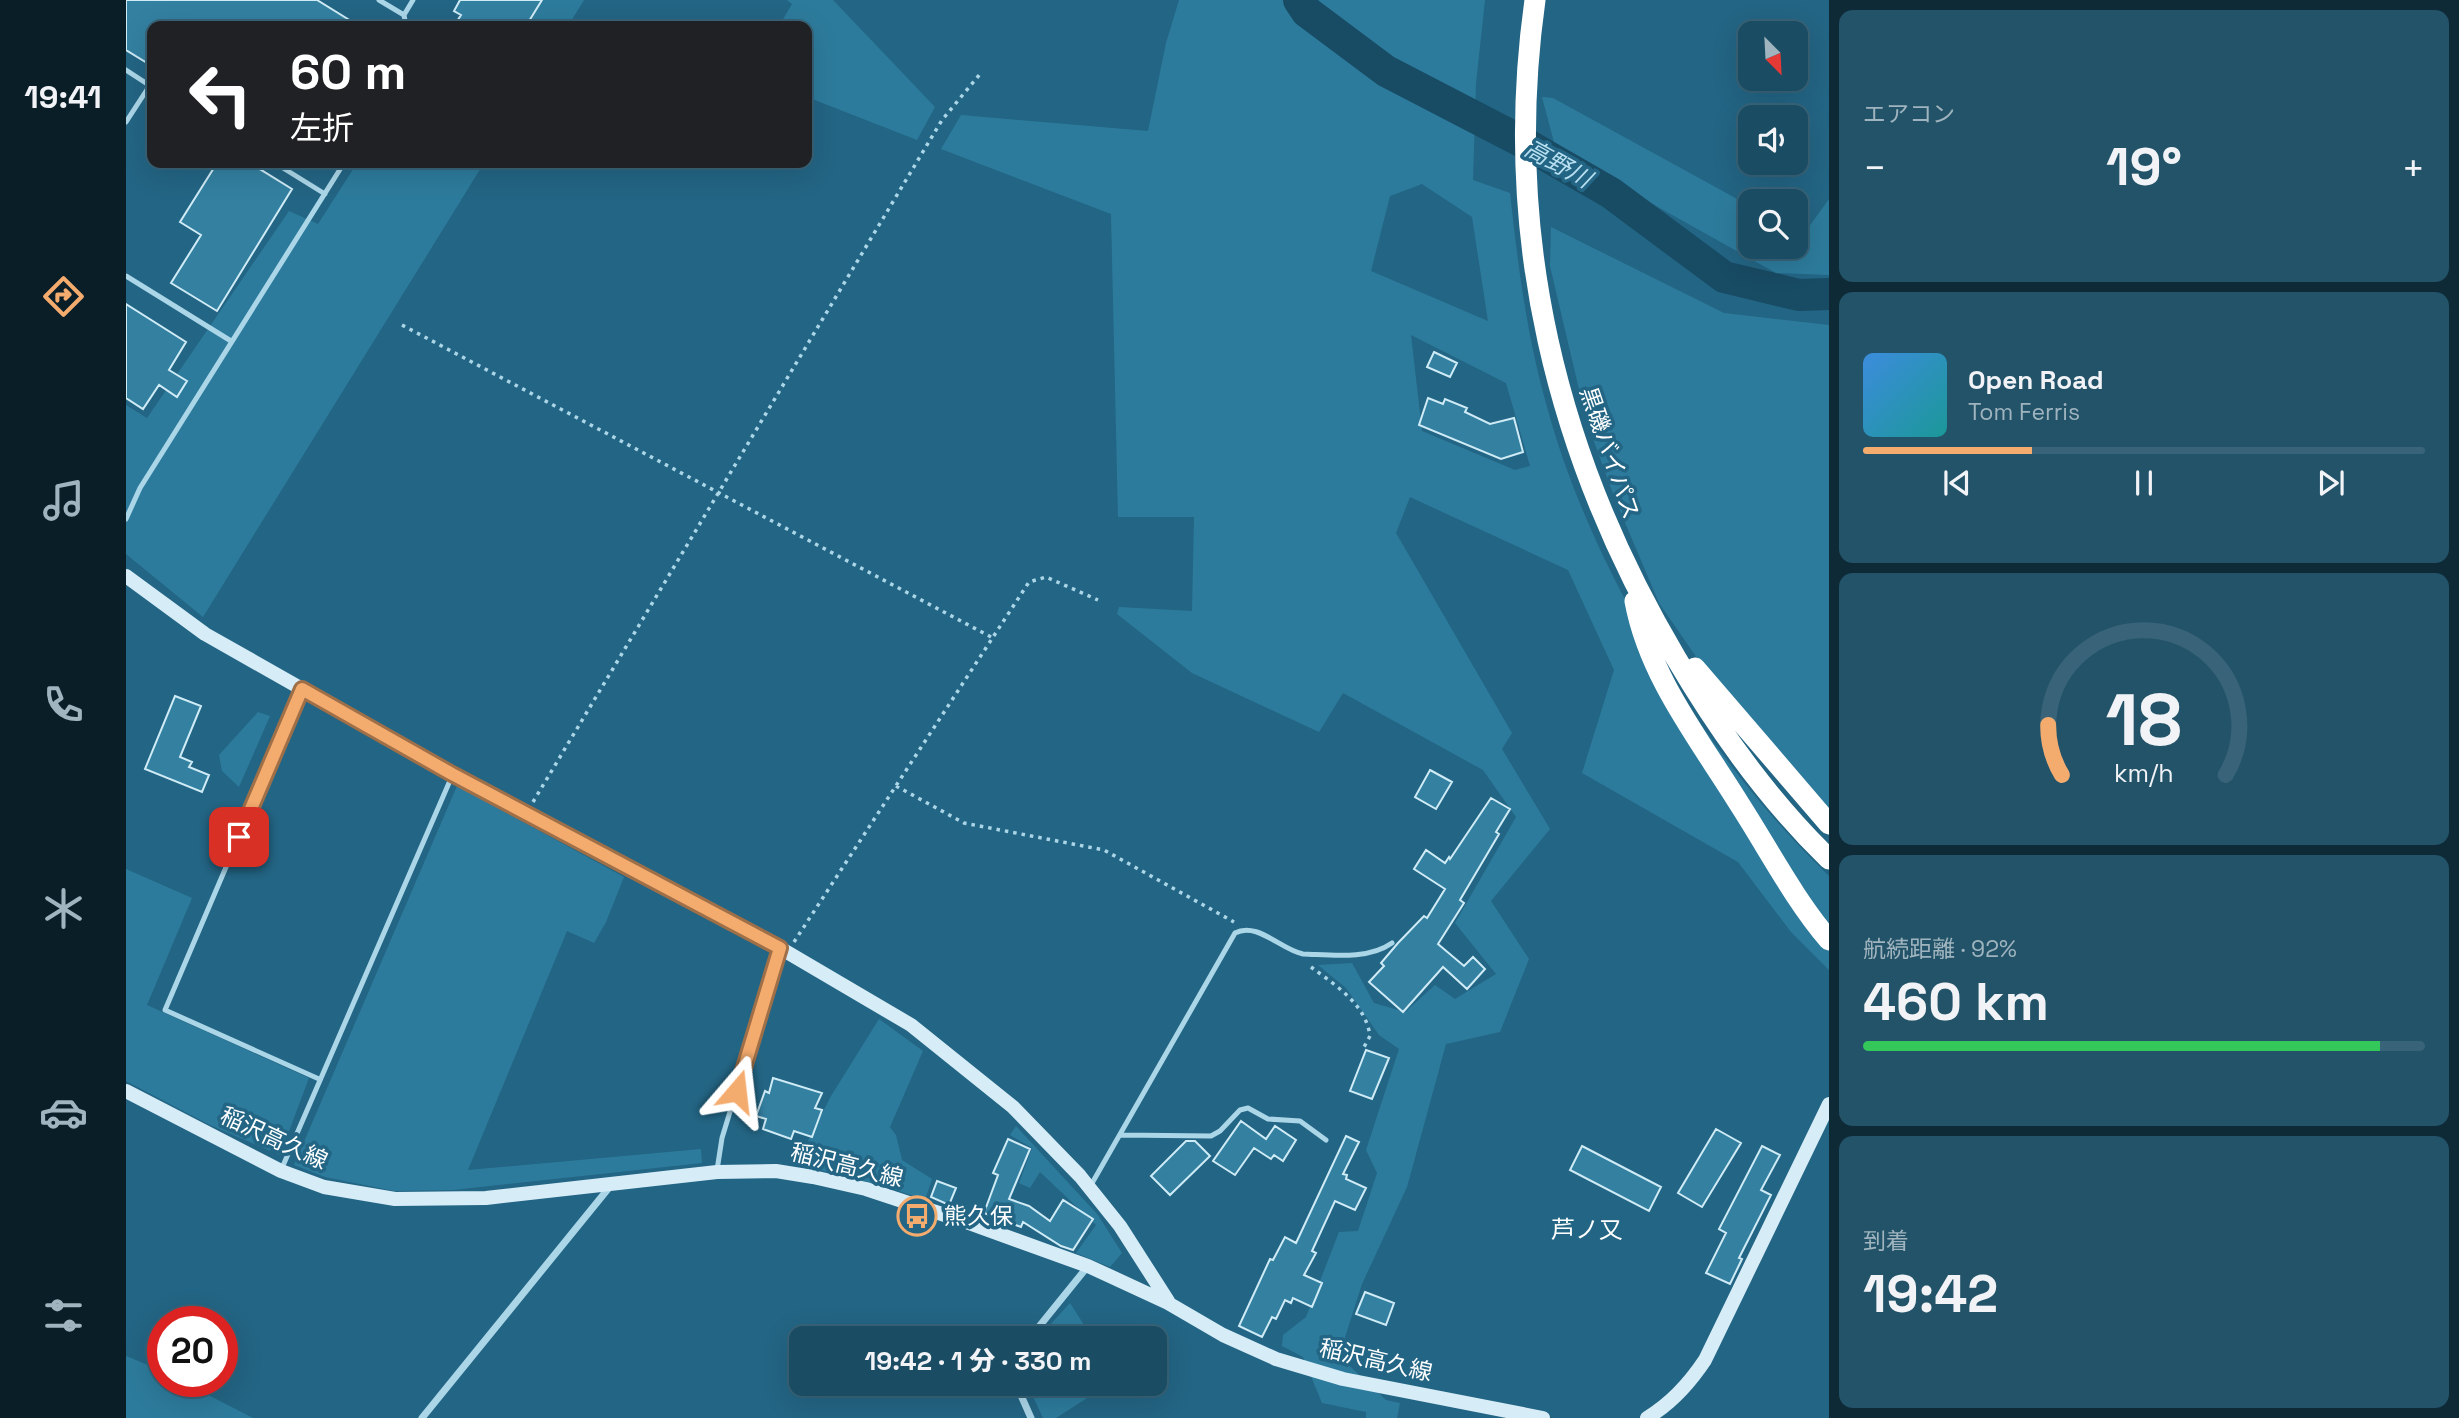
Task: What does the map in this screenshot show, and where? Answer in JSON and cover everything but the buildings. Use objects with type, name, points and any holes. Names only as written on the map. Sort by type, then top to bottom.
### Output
[{"type":"highway","name":"黒磯バイパス","points":[[1535,0],[1525,103],[1526,196],[1537,290],[1562,397],[1593,493],[1645,606],[1706,709],[1783,811],[1829,859]]},
{"type":"highway","points":[[1631,579],[1639,624],[1648,651],[1667,690],[1798,898],[1829,940]]},
{"type":"highway","points":[[1645,606],[1732,714],[1829,824]]},
{"type":"main road","points":[[126,576],[205,634],[452,774],[784,950],[911,1025],[1013,1107],[1089,1188],[1120,1226],[1168,1303]]},
{"type":"main road","name":"稲沢高久線","points":[[126,1091],[281,1171],[324,1187],[395,1199],[486,1198],[717,1172],[776,1171],[866,1189],[1088,1266],[1168,1303],[1223,1335],[1276,1359],[1343,1379],[1543,1418]]},
{"type":"main road","points":[[1647,1418],[1668,1405],[1689,1384],[1705,1360],[1829,1104]]},
{"type":"street","points":[[422,1418],[613,1184]]},
{"type":"street","points":[[1040,1326],[1088,1266]]},
{"type":"street","points":[[1021,1396],[1031,1418]]},
{"type":"lane","points":[[379,0],[404,15]]},
{"type":"lane","points":[[405,21],[404,15],[413,0]]},
{"type":"lane","points":[[126,70],[147,83]]},
{"type":"lane","points":[[126,122],[147,92]]},
{"type":"lane","points":[[283,168],[325,194]]},
{"type":"lane","points":[[126,519],[140,488],[341,168]]},
{"type":"lane","points":[[126,276],[231,341]]},
{"type":"lane","points":[[302,689],[165,1010],[319,1079]]},
{"type":"lane","points":[[281,1171],[452,774]]},
{"type":"lane","points":[[1089,1188],[1230,939],[1243,929],[1253,930],[1294,952],[1321,955],[1368,954],[1382,950],[1392,943]]},
{"type":"lane","points":[[717,1172],[722,1138],[784,950]]},
{"type":"lane","points":[[1121,1135],[1211,1136],[1220,1132],[1240,1110],[1248,1108],[1268,1119],[1300,1121],[1326,1140]]},
{"type":"path","points":[[526,813],[942,120],[980,74]]},
{"type":"path","points":[[402,325],[992,638]]},
{"type":"path","points":[[784,950],[896,786],[1029,582],[1046,577],[1098,600]]},
{"type":"path","points":[[896,786],[964,823],[1087,844],[1104,850],[1243,929]]},
{"type":"path","points":[[1294,952],[1343,991],[1365,1017],[1370,1035],[1364,1047]]},
{"type":"shaded area","points":[[543,0],[584,0],[571,21],[530,21]]},
{"type":"shaded area","points":[[787,0],[833,0],[935,107],[917,140],[812,99],[812,21],[782,21],[792,4]]},
{"type":"shaded area","points":[[1179,0],[1485,0],[1476,83],[1473,180],[1510,193],[1520,275],[1534,354],[1547,407],[1567,469],[1592,533],[1623,596],[1698,720],[1740,777],[1829,876],[1829,970],[1791,932],[1738,862],[1582,773],[1614,670],[1568,570],[1410,497],[1396,533],[1512,733],[1502,749],[1550,829],[1491,901],[1529,959],[1500,1032],[1446,1044],[1407,1187],[1362,1284],[1339,1356],[1386,1400],[1400,1403],[1397,1418],[1366,1418],[1366,1412],[1322,1403],[1303,1357],[1282,1346],[1283,1335],[1306,1317],[1339,1232],[1358,1231],[1377,1173],[1366,1150],[1399,1049],[1379,1035],[1346,988],[1318,965],[1352,963],[1374,1003],[1405,1012],[1435,985],[1455,999],[1496,974],[1455,923],[1516,817],[1483,770],[1343,693],[1319,732],[1192,673],[1117,614],[1119,607],[1192,611],[1194,517],[1118,517],[1111,214],[941,149],[961,115],[1148,131],[1166,43]],"holes":[[[1422,184],[1472,217],[1488,321],[1371,271],[1390,196]],[[1411,335],[1506,383],[1530,466],[1515,470],[1422,431]]]},
{"type":"shaded area","points":[[1542,97],[1553,98],[1738,199],[1738,252],[1556,150]]},
{"type":"shaded area","points":[[354,168],[481,168],[203,617],[126,554],[126,405],[147,418],[289,211],[318,224]]},
{"type":"shaded area","points":[[1829,199],[1829,275],[1776,273],[1751,259],[1808,259],[1808,228]]},
{"type":"shaded area","points":[[1551,227],[1724,313],[1829,325],[1829,810],[1708,674],[1659,603],[1613,494],[1586,419],[1550,266]]},
{"type":"shaded area","points":[[258,712],[270,716],[239,787],[222,771],[219,755]]},
{"type":"shaded area","points":[[457,786],[624,877],[606,922],[594,943],[567,931],[468,1170],[701,1149],[702,1163],[453,1190],[394,1191],[325,1177],[294,1165]]},
{"type":"shaded area","points":[[126,869],[192,898],[147,1005],[309,1078],[280,1155],[210,1125],[126,1081]]},
{"type":"shaded area","points":[[879,1019],[923,1051],[890,1127],[896,1135],[902,1160],[932,1179],[925,1200],[884,1186],[796,1164],[831,1096]]},
{"type":"shaded area","points":[[1016,1126],[1098,1215],[1122,1253],[1110,1267],[1076,1253],[1096,1225],[1040,1172],[1030,1188],[1019,1183],[1032,1148],[1010,1135]]},
{"type":"shaded area","points":[[1070,1303],[1085,1326],[1049,1326]]},
{"type":"shaded area","points":[[126,1356],[147,1365],[147,1397],[212,1397],[253,1418],[126,1418]]},
{"type":"shaded area","points":[[1033,1396],[1090,1396],[1056,1418],[1043,1418]]},
{"type":"waterway","name":"高野川","points":[[1299,0],[1307,12],[1386,71],[1519,140],[1611,193],[1724,277],[1799,295],[1829,294]]},
{"type":"place","name":"熊久保","points":[[917,1216]]},
{"type":"district","name":"芦ノ又","points":[[1587,1230]]},
{"type":"route","points":[[239,837],[302,689],[452,774],[780,948],[737,1091]]}]
